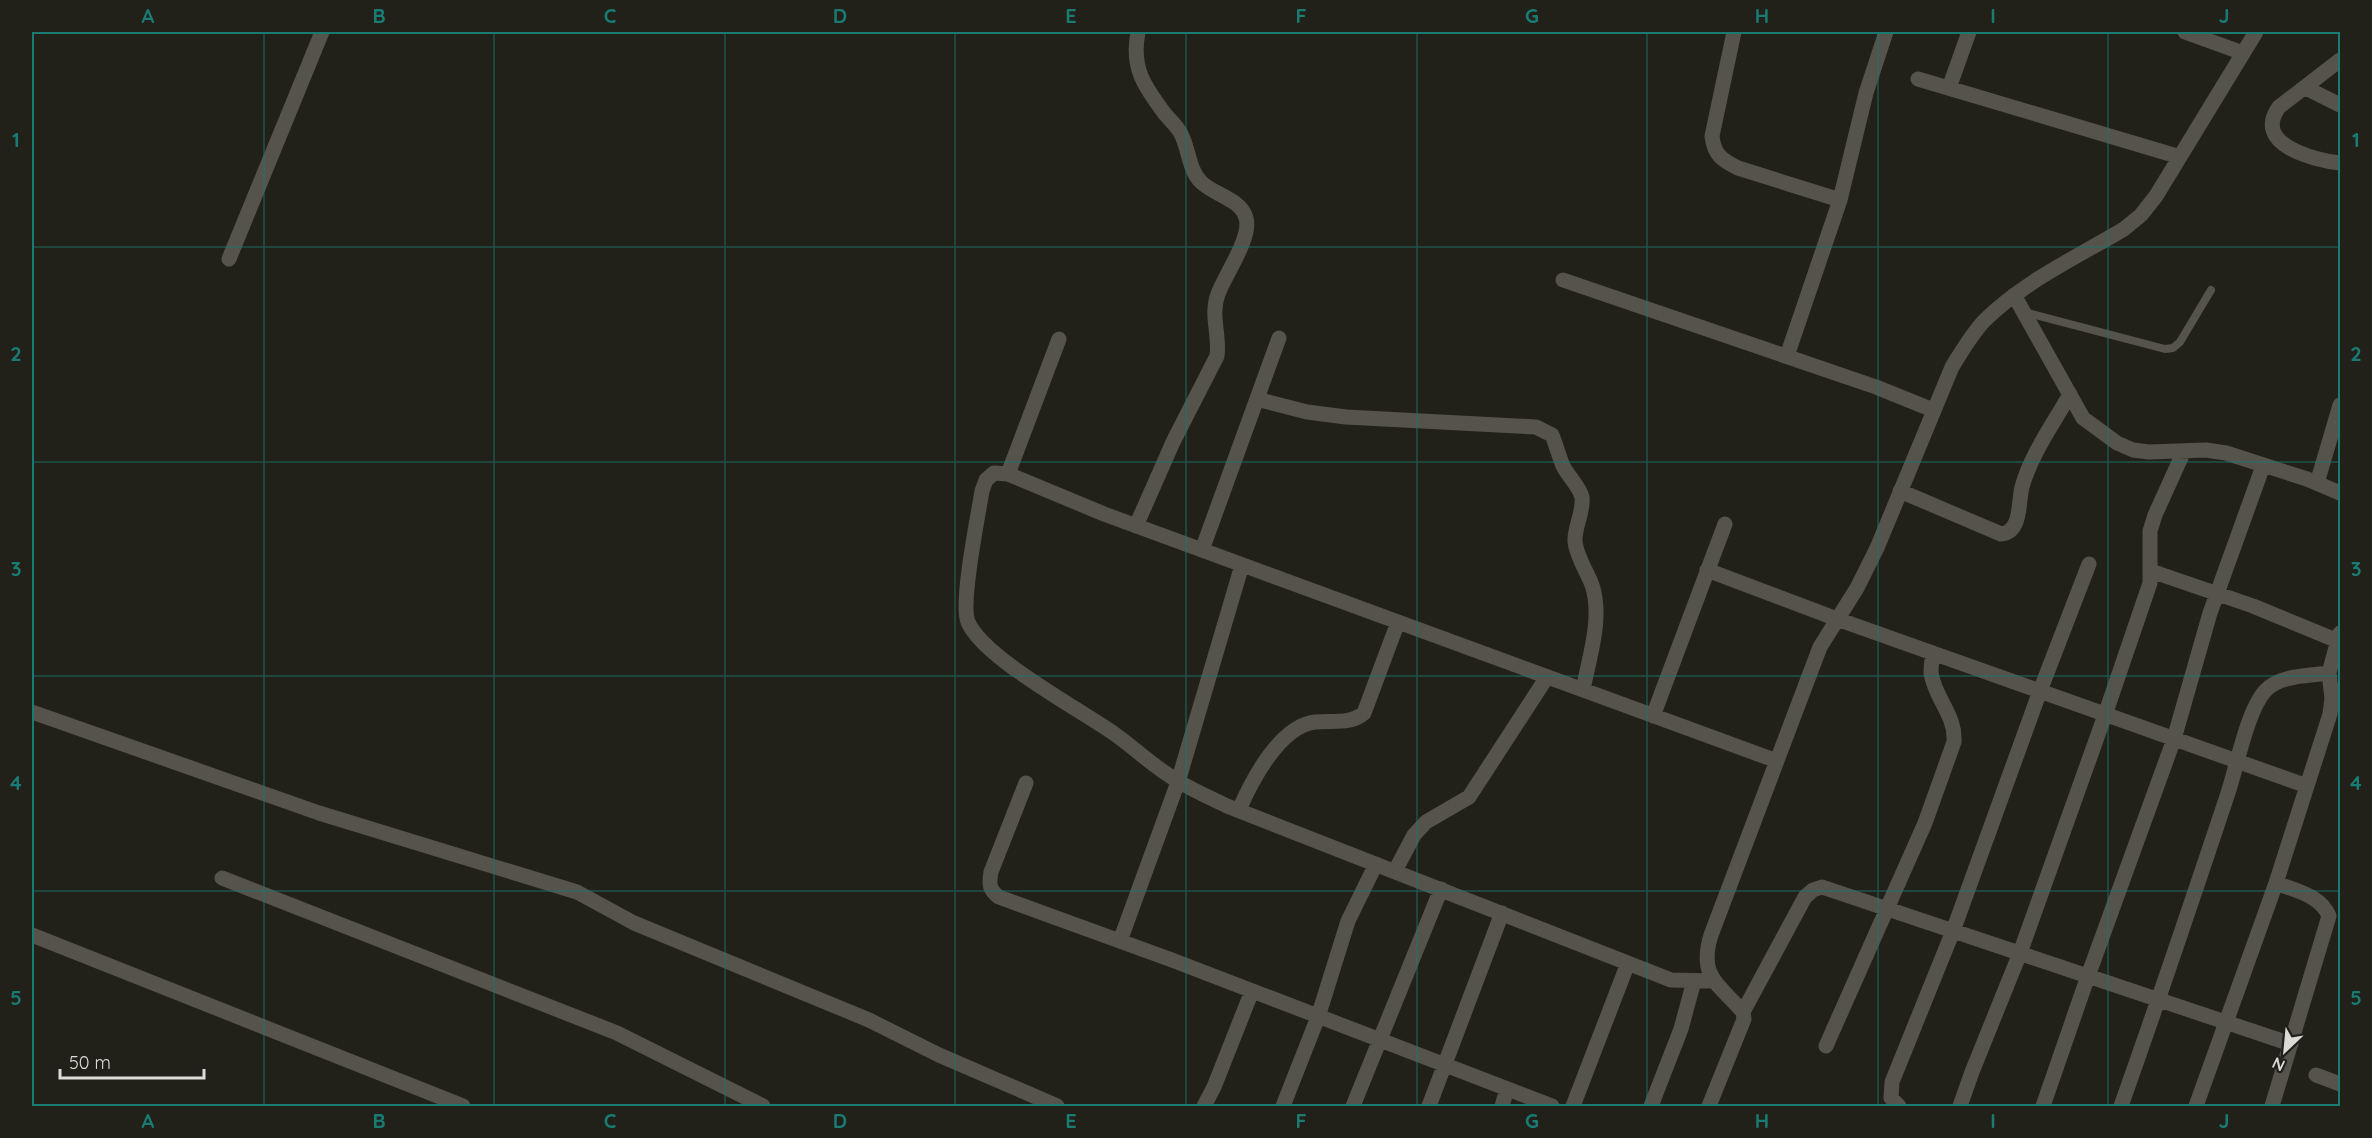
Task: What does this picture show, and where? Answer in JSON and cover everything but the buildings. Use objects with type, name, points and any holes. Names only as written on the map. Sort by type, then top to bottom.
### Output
[{"type":"street","points":[[229,259],[322,32]]},
{"type":"street","points":[[1136,526],[1173,442],[1217,356],[1219,341],[1214,309],[1218,294],[1246,232],[1247,219],[1242,208],[1205,186],[1198,179],[1180,131],[1166,115],[1139,75],[1136,58],[1138,32]]},
{"type":"street","points":[[1734,32],[1712,136],[1714,150],[1723,160],[1738,168],[1840,200]]},
{"type":"street","points":[[1787,356],[1840,200],[1866,93],[1886,32]]},
{"type":"street","points":[[1949,88],[1969,32]]},
{"type":"street","points":[[2184,32],[2243,53]]},
{"type":"street","points":[[1743,1012],[1713,981],[1707,967],[1706,952],[1820,647],[1857,588],[1877,548],[1933,410],[1967,342],[1984,321],[2014,295],[2124,228],[2141,215],[2180,157],[2256,32]]},
{"type":"street","points":[[2340,60],[2279,107],[2273,115],[2271,124],[2273,132],[2296,152],[2311,158],[2340,163]]},
{"type":"street","points":[[1918,79],[2180,157]]},
{"type":"street","points":[[2306,88],[2340,105]]},
{"type":"street","points":[[1563,280],[1876,387],[1933,410]]},
{"type":"street","points":[[2014,295],[2083,418],[2117,443],[2133,450],[2149,452],[2206,450],[2226,453],[2317,483],[2340,493]]},
{"type":"street","points":[[1202,550],[1279,338]]},
{"type":"street","points":[[1008,474],[1059,339]]},
{"type":"street","points":[[1900,491],[2001,534],[2008,533],[2014,528],[2017,520],[2023,484],[2031,465],[2070,394]]},
{"type":"street","points":[[1257,399],[1307,412],[1536,427],[1552,435],[1563,466],[1582,496],[1582,507],[1576,527],[1576,550],[1593,586],[1596,606],[1583,690]]},
{"type":"street","points":[[2317,483],[2340,405]]},
{"type":"street","points":[[1960,1107],[2020,953],[2105,715],[2150,583],[2152,523],[2184,451]]},
{"type":"street","points":[[2043,1107],[2174,739],[2216,594],[2263,466]]},
{"type":"street","points":[[1713,981],[1671,980],[1239,810],[1178,782],[1116,735],[1027,676],[978,639],[967,621],[965,600],[982,491],[986,480],[994,473],[1008,474],[1136,526],[1777,761]]},
{"type":"street","points":[[1653,716],[1725,524]]},
{"type":"street","points":[[1899,1107],[1891,1098],[1892,1082],[1953,930],[2089,564]]},
{"type":"street","points":[[1120,941],[1178,782],[1242,565]]},
{"type":"street","points":[[1707,570],[1836,619],[2307,786]]},
{"type":"street","points":[[2151,572],[2339,637],[2333,666],[2330,714],[2276,883],[2196,1107]]},
{"type":"street","points":[[1239,810],[1256,774],[1294,728],[1303,724],[1356,719],[1364,713],[1398,622]]},
{"type":"street","points":[[1826,1046],[1925,823],[1954,742],[1955,729],[1952,717],[1934,685],[1931,671],[1933,653]]},
{"type":"street","points":[[2121,1107],[2239,761],[2249,720],[2264,692],[2274,683],[2333,666]]},
{"type":"street","points":[[1395,871],[1414,835],[1426,822],[1469,797],[1547,677]]},
{"type":"street","points":[[32,712],[319,813],[577,891],[634,923],[796,992],[869,1020],[939,1055],[1050,1105]]},
{"type":"street","points":[[1026,783],[991,872],[989,883],[992,892],[999,897],[1252,991],[1552,1107]]},
{"type":"street","points":[[1283,1107],[1318,1017],[1340,939],[1376,864]]},
{"type":"street","points":[[222,878],[617,1033],[763,1107]]},
{"type":"street","points":[[2272,1107],[2329,916],[2325,906],[2314,898],[2276,883]]},
{"type":"street","points":[[1709,1107],[1742,1029],[1743,1012],[1805,897],[1813,890],[1822,887],[2291,1044]]},
{"type":"street","points":[[1353,1107],[1441,889]]},
{"type":"street","points":[[1429,1107],[1502,914]]},
{"type":"street","points":[[32,935],[463,1107]]},
{"type":"street","points":[[1573,1107],[1628,963]]},
{"type":"street","points":[[1651,1107],[1681,1029],[1694,981]]},
{"type":"street","points":[[1204,1107],[1252,991]]},
{"type":"street","points":[[2316,1075],[2340,1084]]},
{"type":"street","points":[[1502,1107],[1507,1089]]},
{"type":"lane","points":[[2024,312],[2165,349],[2173,348],[2180,342],[2211,290]]}]
